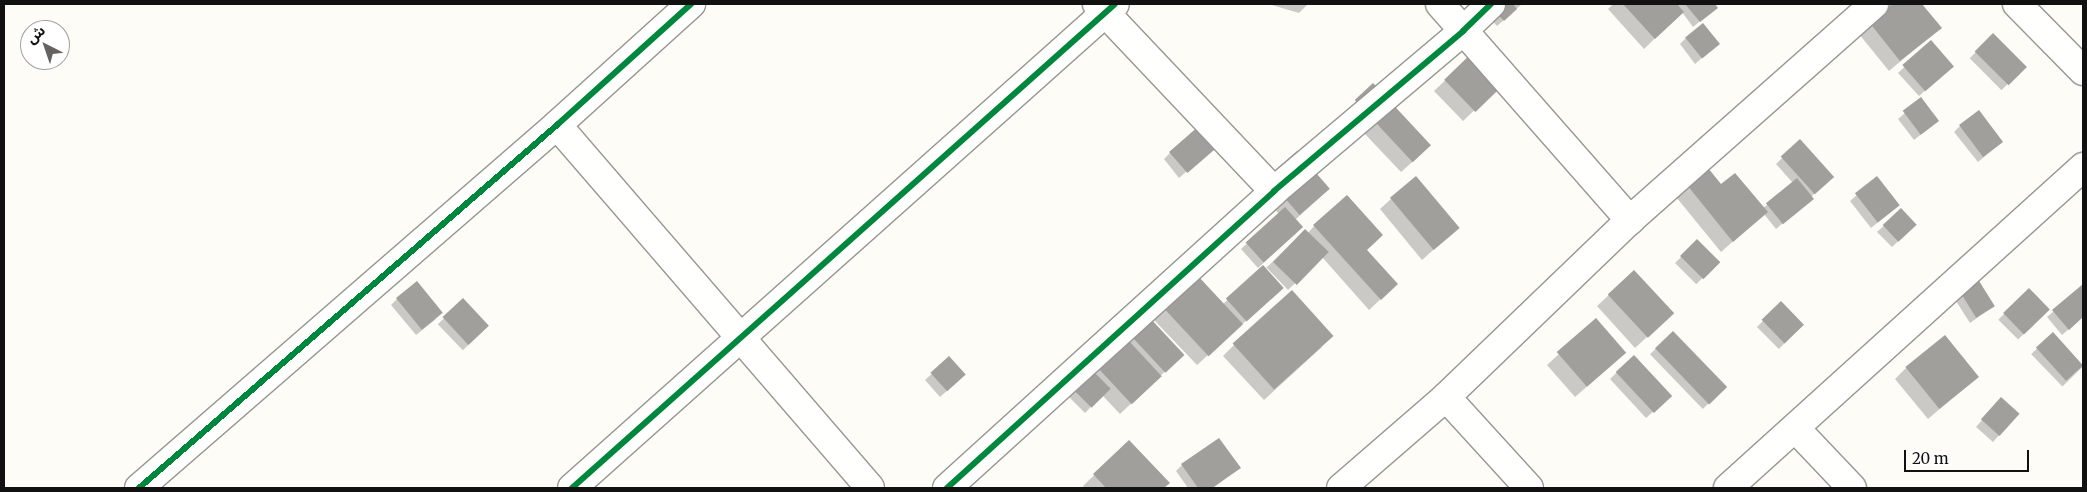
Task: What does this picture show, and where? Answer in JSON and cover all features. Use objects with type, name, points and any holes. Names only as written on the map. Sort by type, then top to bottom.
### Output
[{"type":"street","points":[[139,488],[557,125],[691,4]]},
{"type":"street","points":[[1440,4],[1630,220]]},
{"type":"street","points":[[947,488],[1274,191],[1463,31],[1491,4]]},
{"type":"street","points":[[1341,488],[1446,397],[1630,220],[1874,4]]},
{"type":"street","points":[[2017,4],[2083,71]]},
{"type":"street","points":[[572,488],[1105,6],[1274,191]]},
{"type":"street","points":[[557,125],[870,488]]},
{"type":"street","points":[[1728,488],[1796,429],[2083,167]]},
{"type":"street","points":[[1446,397],[1529,488]]},
{"type":"street","points":[[1796,429],[1852,488]]},
{"type":"building","points":[[1487,4],[1513,4],[1517,9],[1504,21]]},
{"type":"building","points":[[1623,4],[1677,4],[1684,12],[1655,39]]},
{"type":"building","points":[[1685,4],[1715,4],[1718,8],[1700,22]]},
{"type":"building","points":[[1892,4],[1922,4],[1942,28],[1900,61],[1869,22]]},
{"type":"building","points":[[1703,23],[1720,44],[1702,58],[1685,37]]},
{"type":"building","points":[[1993,33],[2027,67],[2009,85],[1975,51]]},
{"type":"building","points":[[1931,40],[1954,66],[1925,91],[1902,65]]},
{"type":"building","points":[[1478,47],[1509,79],[1475,112],[1444,80]]},
{"type":"building","points":[[1373,83],[1431,145],[1413,162],[1355,100]]},
{"type":"building","points":[[1921,97],[1939,121],[1921,135],[1903,111]]},
{"type":"building","points":[[1979,110],[2003,142],[1983,157],[1959,125]]},
{"type":"building","points":[[1200,125],[1218,146],[1187,173],[1169,152]]},
{"type":"building","points":[[1800,139],[1834,177],[1815,194],[1781,156]]},
{"type":"building","points":[[1297,151],[1330,189],[1300,215],[1267,177]]},
{"type":"building","points":[[1704,163],[1721,184],[1735,173],[1768,212],[1733,242],[1683,180]]},
{"type":"building","points":[[1416,176],[1460,228],[1434,250],[1390,198]]},
{"type":"building","points":[[1877,176],[1900,205],[1878,222],[1855,193]]},
{"type":"building","points":[[1797,178],[1814,199],[1783,224],[1766,203]]},
{"type":"building","points":[[1347,195],[1383,235],[1367,250],[1398,284],[1381,300],[1313,225]]},
{"type":"building","points":[[1285,207],[1303,227],[1264,263],[1246,242]]},
{"type":"building","points":[[1901,208],[1917,225],[1898,242],[1883,225]]},
{"type":"building","points":[[1305,229],[1329,252],[1297,285],[1273,262]]},
{"type":"building","points":[[1697,239],[1720,262],[1703,279],[1680,256]]},
{"type":"building","points":[[1263,265],[1284,288],[1247,321],[1226,298]]},
{"type":"building","points":[[1971,268],[1995,306],[1976,318],[1952,280]]},
{"type":"building","points":[[1634,270],[1674,313],[1648,338],[1608,295]]},
{"type":"building","points":[[1198,276],[1243,324],[1209,356],[1164,308]]},
{"type":"building","points":[[417,281],[443,313],[422,330],[396,298]]},
{"type":"building","points":[[2083,284],[2083,317],[2069,330],[2052,310]]},
{"type":"building","points":[[2029,288],[2050,310],[2024,335],[2003,313]]},
{"type":"building","points":[[1292,290],[1333,336],[1274,390],[1233,344]]},
{"type":"building","points":[[463,298],[489,326],[468,345],[443,317]]},
{"type":"building","points":[[1781,301],[1804,325],[1785,343],[1762,320]]},
{"type":"building","points":[[1149,317],[1184,355],[1165,373],[1130,335]]},
{"type":"building","points":[[1596,318],[1626,353],[1587,387],[1557,352]]},
{"type":"building","points":[[1114,325],[1162,376],[1132,404],[1084,353]]},
{"type":"building","points":[[1673,331],[1727,387],[1709,404],[1655,348]]},
{"type":"building","points":[[2053,332],[2083,365],[2066,381],[2036,347]]},
{"type":"building","points":[[1945,335],[1979,377],[1939,409],[1905,367]]},
{"type":"building","points":[[1076,354],[1111,389],[1092,408],[1057,373]]},
{"type":"building","points":[[1634,355],[1672,396],[1654,413],[1616,372]]},
{"type":"building","points":[[949,356],[966,375],[947,391],[930,373]]},
{"type":"building","points":[[2001,397],[2020,414],[2000,436],[1981,419]]},
{"type":"building","points":[[1219,438],[1241,468],[1212,488],[1198,488],[1181,464]]},
{"type":"building","points":[[1129,440],[1170,483],[1164,488],[1106,488],[1093,474]]},
{"type":"cycle path","points":[[139,488],[557,125],[691,4]]},
{"type":"cycle path","points":[[572,488],[1115,4]]},
{"type":"cycle path","points":[[947,488],[1274,191],[1463,31],[1491,4]]}]
